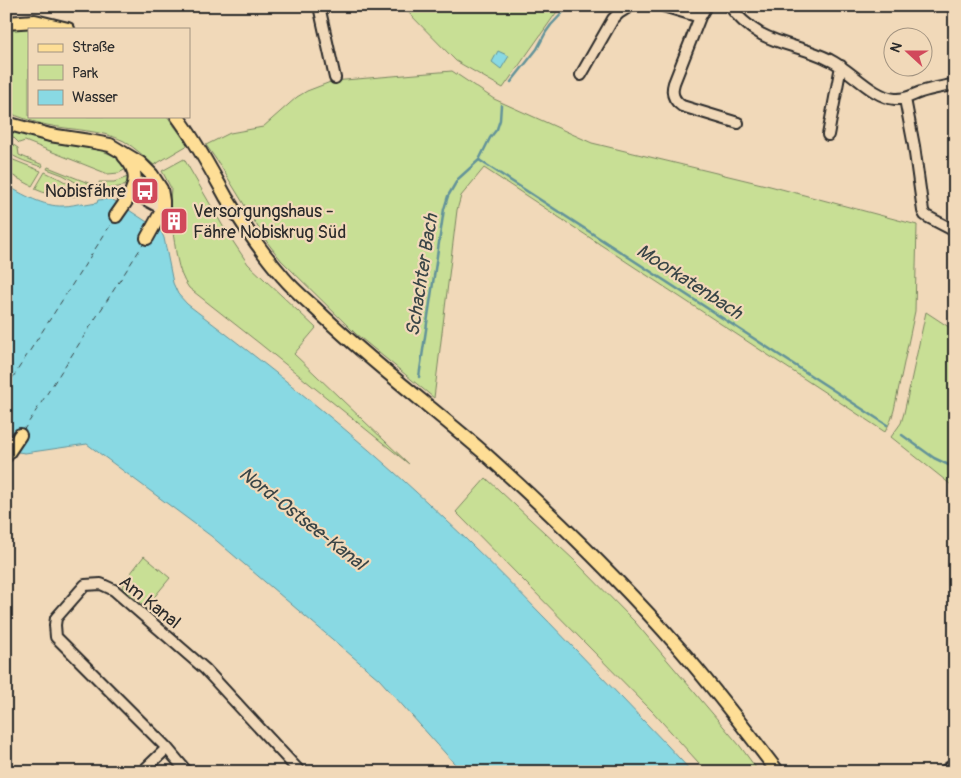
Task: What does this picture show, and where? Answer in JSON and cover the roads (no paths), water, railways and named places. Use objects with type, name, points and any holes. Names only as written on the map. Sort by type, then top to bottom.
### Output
[{"type":"main road","points":[[6,22],[35,21],[64,28]]},
{"type":"main road","points":[[179,118],[192,136],[243,224],[284,279],[322,316],[483,453],[588,550],[679,648],[778,772]]},
{"type":"main road","points":[[6,123],[50,135],[98,142],[110,146],[140,163],[152,175],[161,189],[163,209],[147,238]]},
{"type":"main road","points":[[116,216],[131,192],[135,174],[132,166],[121,152]]},
{"type":"main road","points":[[7,455],[20,436]]},
{"type":"street","points":[[319,6],[335,78]]},
{"type":"street","points":[[581,75],[613,19],[619,12],[630,6]]},
{"type":"street","points":[[663,6],[700,17]]},
{"type":"street","points":[[706,6],[672,90],[676,102],[682,106],[738,123]]},
{"type":"street","points":[[730,6],[740,18],[762,35],[813,52],[830,60],[872,89],[893,99],[905,99],[922,92],[955,84]]},
{"type":"street","points":[[828,135],[841,66]]},
{"type":"street","points":[[905,99],[914,146],[922,207],[925,215],[955,231]]},
{"type":"street","points":[[131,192],[163,209]]},
{"type":"street","name":"Am Kanal","points":[[187,772],[167,748],[56,637],[56,618],[85,585],[101,584],[114,590],[204,669],[300,772]]},
{"type":"street","points":[[142,772],[167,748]]},
{"type":"street","points":[[944,772],[955,763]]},
{"type":"water","points":[[498,51],[509,56],[501,69],[492,62]]},
{"type":"water","name":"Nord-Ostsee-Kanal","points":[[6,185],[33,199],[56,206],[83,203],[85,205],[97,203],[98,200],[110,199],[161,231],[173,283],[178,294],[187,304],[310,401],[428,503],[520,592],[692,772],[462,772],[379,679],[211,536],[87,444],[25,453],[18,452],[6,444]]},
{"type":"waterway","name":"Schachter Bach","points":[[511,82],[537,49],[551,25],[569,6]]},
{"type":"waterway","name":"Schachter Bach","points":[[419,377],[444,209],[448,196],[458,179],[479,160],[490,138],[497,129],[501,105]]},
{"type":"waterway","name":"Moorkatenbach","points":[[479,160],[887,425]]},
{"type":"waterway","name":"Moorkatenbach","points":[[902,435],[934,458],[955,468]]},
{"type":"place","name":"Nobisfähre","points":[[145,191]]},
{"type":"place","name":"Versorgungshaus - Fähre Nobiskrug Süd","points":[[174,221]]}]
